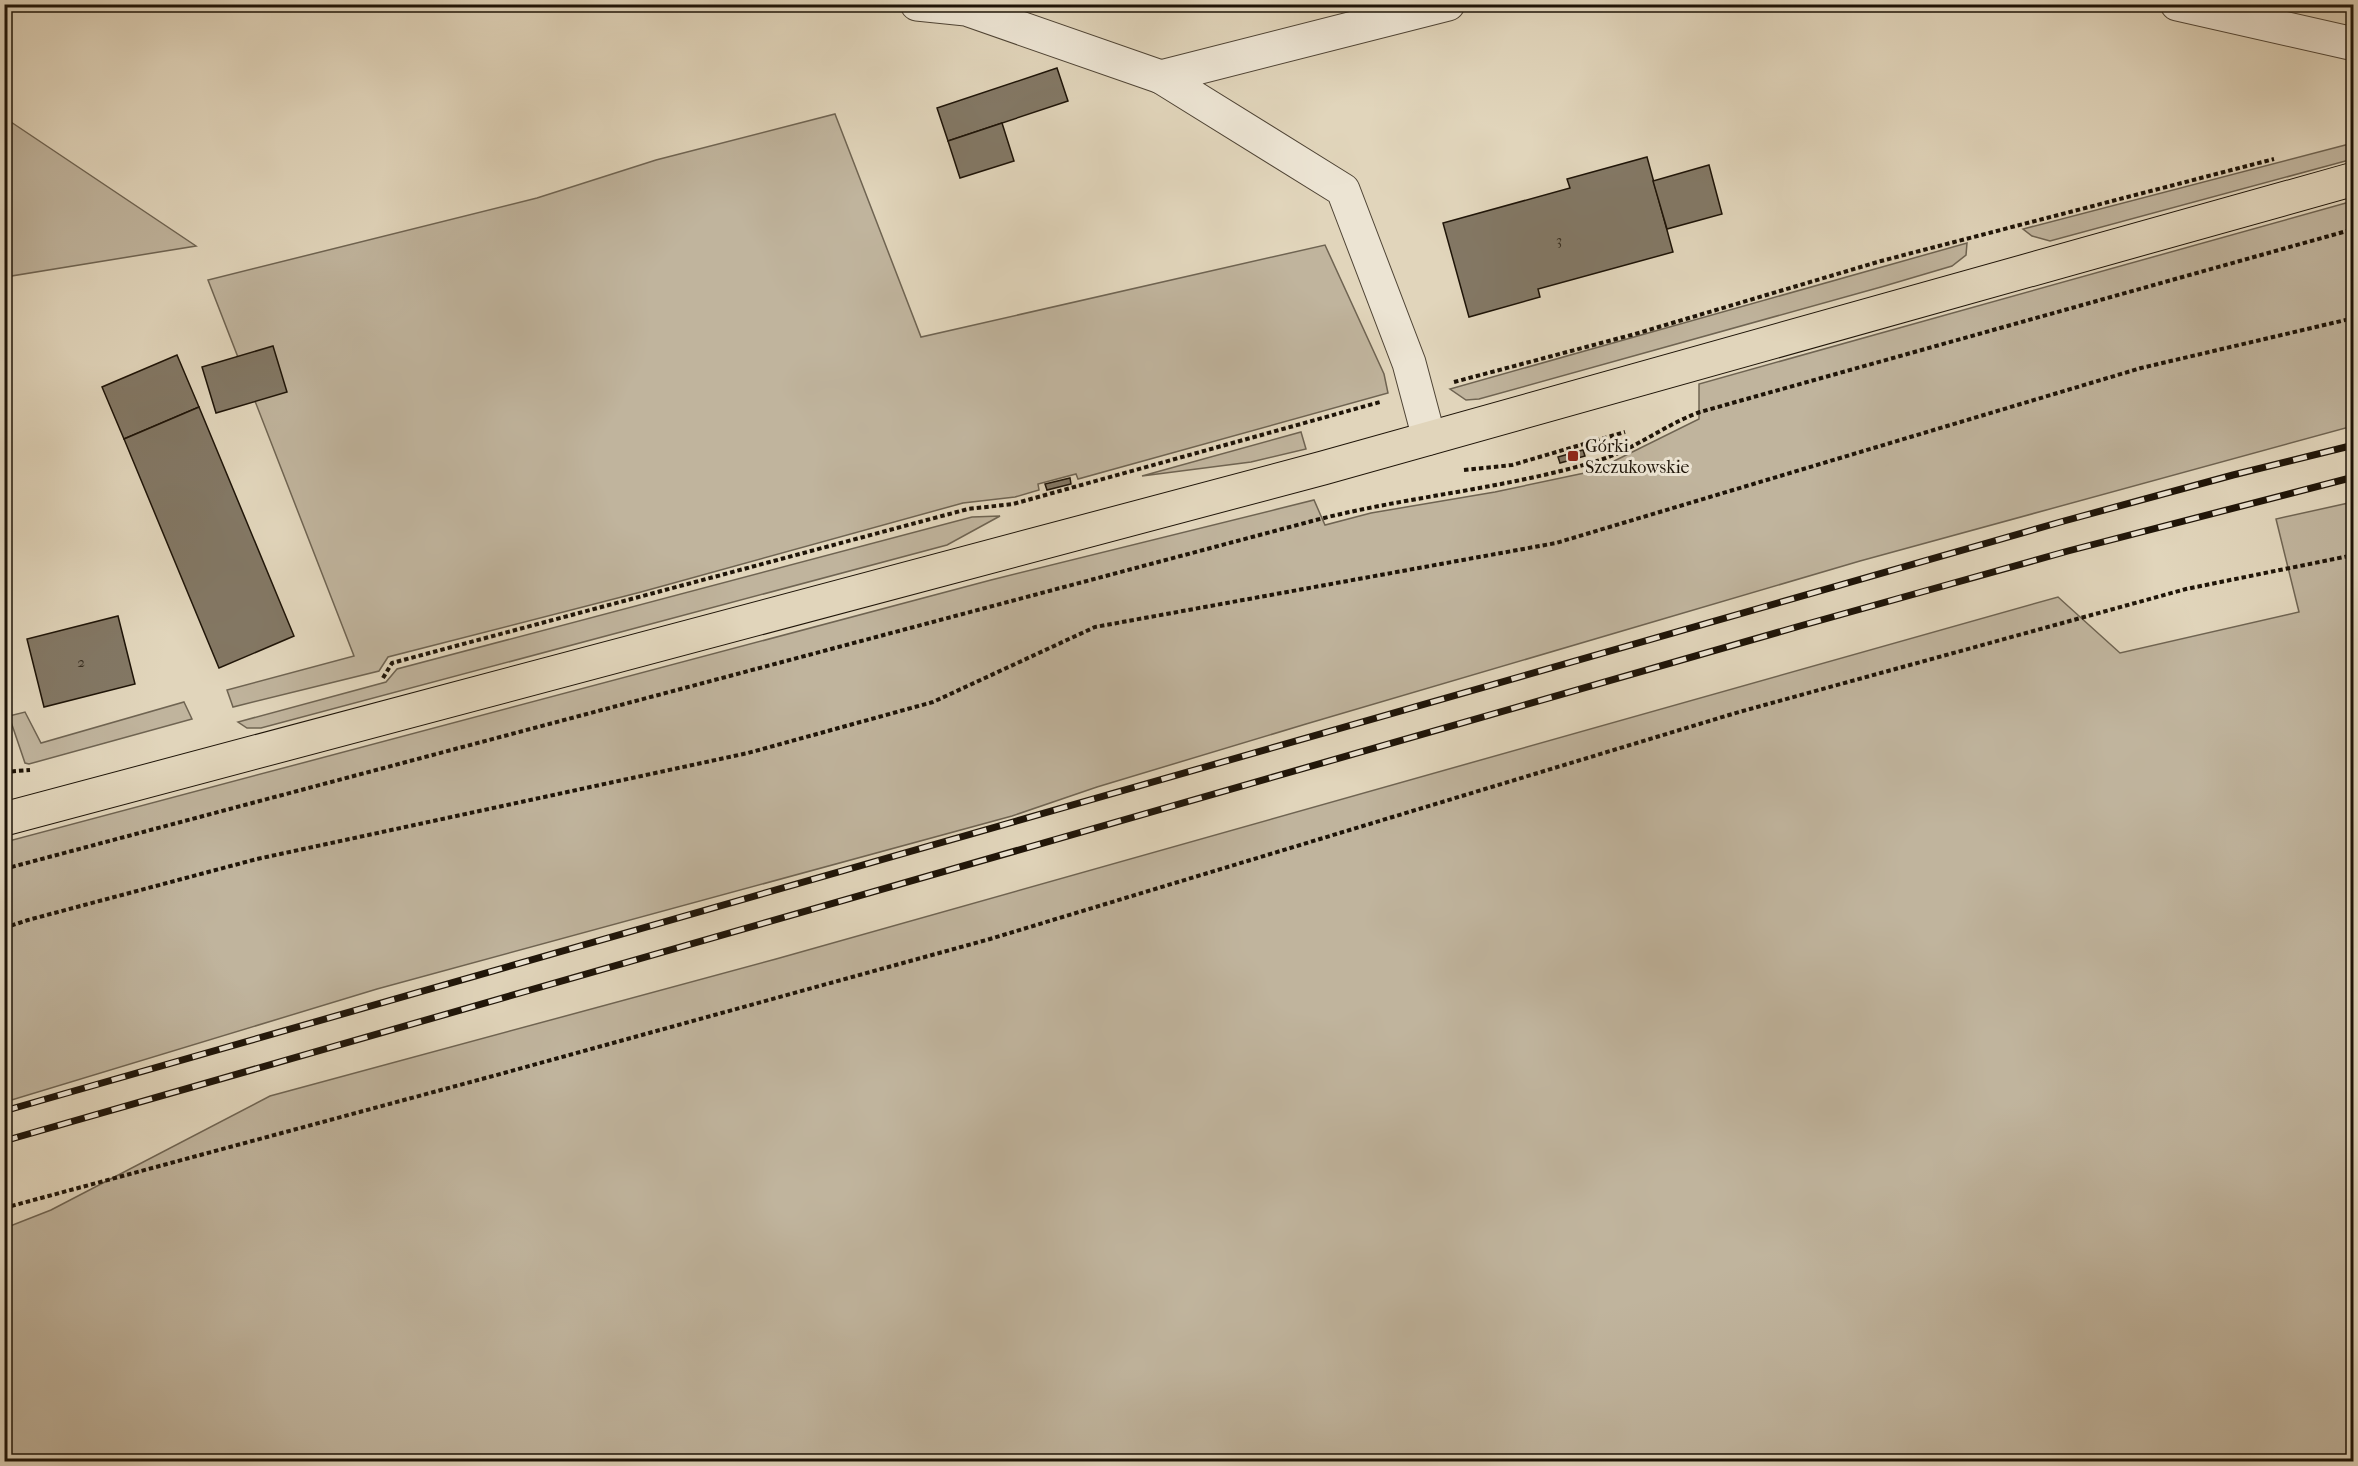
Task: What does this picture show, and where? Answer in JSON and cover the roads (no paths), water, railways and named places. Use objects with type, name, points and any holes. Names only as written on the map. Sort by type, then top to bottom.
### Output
[{"type":"main road","points":[[4,819],[1429,438],[2354,179]]},
{"type":"lane","points":[[917,4],[966,9],[1161,77],[1343,190],[1409,363],[1429,438]]},
{"type":"lane","points":[[1161,77],[1448,4]]},
{"type":"lane","points":[[2177,4],[2354,44]]},
{"type":"railway","points":[[4,1111],[2064,521],[2354,445]]},
{"type":"railway","points":[[4,1141],[1800,626],[2068,551],[2354,477]]},
{"type":"place","name":"Górki Szczukowskie","points":[[1573,456]]}]
